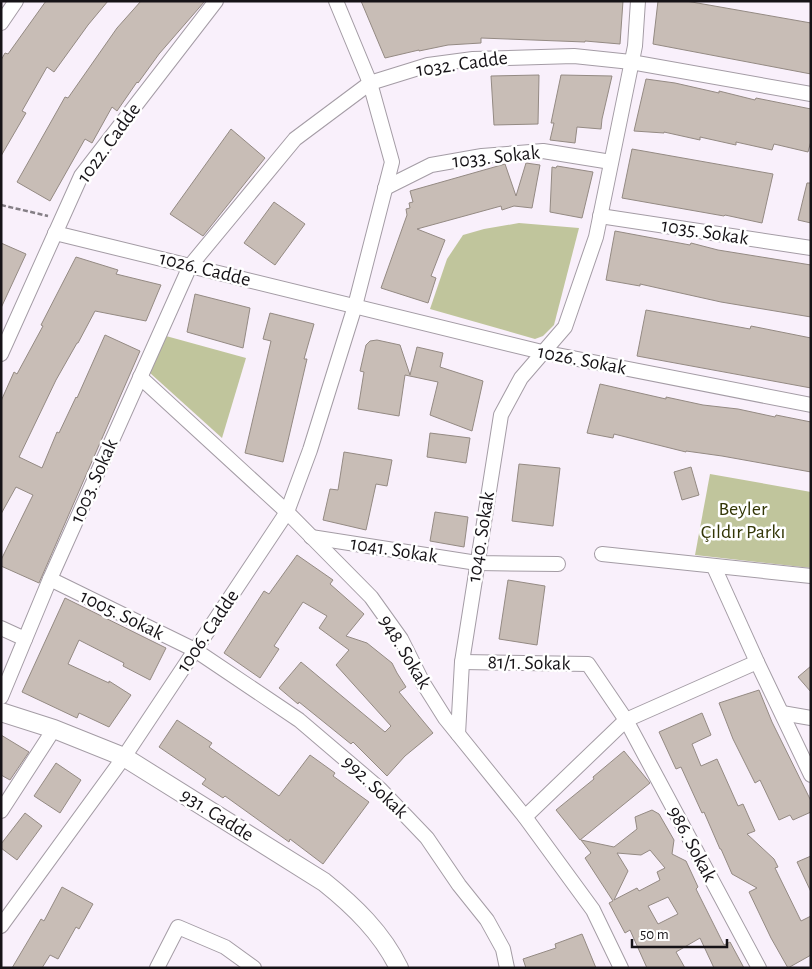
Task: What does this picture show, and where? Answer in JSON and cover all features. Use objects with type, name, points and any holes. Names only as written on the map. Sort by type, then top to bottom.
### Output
[{"type":"main road","name":"931. Cadde","points":[[1,712],[54,729],[124,757],[324,882],[350,903],[378,934],[399,968]]},
{"type":"street","points":[[1,23],[16,1]]},
{"type":"street","name":"1022. Cadde","points":[[1,354],[81,176],[216,1]]},
{"type":"street","points":[[336,1],[370,83],[392,162],[355,306]]},
{"type":"street","name":"1040. Sokak","points":[[458,734],[462,662],[501,415],[521,378],[565,326],[596,237],[635,46],[638,1]]},
{"type":"street","name":"1032. Cadde","points":[[190,266],[295,139],[370,83],[428,65],[473,59],[574,56],[631,62],[811,94]]},
{"type":"street","name":"1033. Sokak","points":[[385,188],[430,165],[482,156],[543,151],[611,162]]},
{"type":"street","name":"1035. Sokak","points":[[600,216],[811,248]]},
{"type":"street","name":"1026. Cadde","points":[[55,233],[355,306]]},
{"type":"street","name":"1003. Sokak","points":[[1,697],[50,579],[190,266]]},
{"type":"street","name":"1026. Sokak","points":[[355,306],[542,352],[811,405]]},
{"type":"street","name":"1006. Cadde","points":[[1,926],[124,757],[287,512],[310,450],[355,306]]},
{"type":"street","name":"948. Sokak","points":[[140,377],[287,512],[371,597],[401,639],[423,683],[445,718],[525,817],[593,910],[622,968]]},
{"type":"street","name":"1041. Sokak","points":[[311,537],[477,563],[558,564]]},
{"type":"street","points":[[602,554],[811,576]]},
{"type":"street","points":[[714,567],[811,775]]},
{"type":"street","name":"1005. Sokak","points":[[50,579],[195,650]]},
{"type":"street","points":[[1,628],[25,638]]},
{"type":"street","name":"992. Sokak","points":[[195,650],[298,720],[380,789],[427,838],[459,885],[487,920],[502,949],[507,968]]},
{"type":"street","name":"81/1. Sokak","points":[[462,662],[588,664],[626,720]]},
{"type":"street","points":[[525,817],[626,720],[757,662]]},
{"type":"street","points":[[782,713],[811,718]]},
{"type":"street","name":"986. Sokak","points":[[626,720],[759,968]]},
{"type":"street","points":[[1,811],[54,729]]},
{"type":"street","points":[[156,968],[178,927],[225,947],[254,968]]},
{"type":"path","points":[[1,205],[62,219]]},
{"type":"green space","points":[[519,223],[579,228],[554,325],[543,336],[535,339],[430,309],[447,259],[463,235]]},
{"type":"green space","points":[[166,336],[246,358],[222,438],[150,373]]},
{"type":"green space","name":"Beyler Çıldır Parkı","points":[[710,474],[811,492],[811,568],[695,555]]},
{"type":"building","points":[[46,1],[108,1],[54,72],[47,67],[22,111],[26,113],[1,156],[1,60],[5,53],[8,54]]},
{"type":"building","points":[[141,1],[205,1],[159,54],[117,111],[112,107],[92,143],[85,139],[50,201],[17,182],[65,97],[68,98],[117,28]]},
{"type":"building","points":[[361,1],[623,1],[620,44],[481,38],[481,43],[448,45],[385,58]]},
{"type":"building","points":[[658,1],[686,1],[811,23],[811,74],[653,44]]},
{"type":"building","points":[[539,75],[538,124],[494,125],[491,76]]},
{"type":"building","points":[[561,75],[612,76],[601,129],[577,127],[575,143],[550,140],[554,123],[551,123]]},
{"type":"building","points":[[646,79],[811,109],[811,141],[808,152],[774,144],[772,150],[700,137],[700,140],[664,132],[634,131]]},
{"type":"building","points":[[231,129],[265,158],[203,236],[170,214]]},
{"type":"building","points":[[632,149],[773,174],[762,223],[622,198]]},
{"type":"building","points":[[526,163],[540,165],[532,208],[514,206],[502,210],[501,206],[417,229],[445,240],[431,276],[436,278],[428,303],[381,288],[407,215],[406,209],[410,208],[409,203],[413,202],[410,191],[505,164],[516,196]]},
{"type":"building","points":[[557,166],[593,172],[582,218],[550,212],[552,167],[556,168]]},
{"type":"building","points":[[807,183],[811,183],[811,223],[798,220]]},
{"type":"building","points":[[274,202],[305,224],[275,265],[244,243]]},
{"type":"building","points":[[615,231],[811,265],[811,317],[721,302],[640,284],[640,286],[606,280]]},
{"type":"building","points":[[1,243],[26,254],[1,308]]},
{"type":"building","points":[[76,257],[118,270],[116,274],[161,285],[146,321],[95,311],[56,380],[19,457],[42,468],[57,432],[59,433],[77,398],[105,335],[140,351],[39,583],[1,566],[1,560],[33,495],[16,487],[1,514],[1,401],[14,372],[17,374],[43,326],[41,325]]},
{"type":"building","points":[[195,294],[250,308],[243,348],[187,332]]},
{"type":"building","points":[[646,310],[750,329],[751,326],[811,338],[811,388],[637,356]]},
{"type":"building","points":[[270,313],[314,324],[304,359],[307,359],[283,462],[245,453],[271,341],[263,339]]},
{"type":"building","points":[[377,340],[400,345],[410,375],[417,347],[443,353],[440,367],[483,381],[472,431],[430,415],[438,382],[405,375],[399,416],[358,409],[364,372],[360,371],[366,345],[370,341]]},
{"type":"building","points":[[600,384],[666,399],[666,397],[703,405],[811,422],[811,472],[722,456],[686,452],[614,434],[613,438],[587,433]]},
{"type":"building","points":[[430,433],[470,438],[466,463],[427,457]]},
{"type":"building","points":[[344,452],[392,460],[387,486],[376,484],[366,530],[323,520],[330,489],[338,490]]},
{"type":"building","points":[[519,464],[560,468],[553,526],[512,521]]},
{"type":"building","points":[[691,467],[699,495],[682,500],[674,472]]},
{"type":"building","points":[[435,512],[468,517],[464,547],[430,541]]},
{"type":"building","points":[[297,555],[333,580],[330,584],[364,614],[346,636],[367,643],[392,663],[406,687],[399,692],[433,733],[405,756],[387,776],[353,742],[351,744],[279,688],[301,662],[385,732],[391,726],[336,665],[349,650],[319,628],[327,616],[303,602],[274,646],[279,649],[260,678],[224,653],[264,591],[269,594]]},
{"type":"building","points":[[508,580],[545,586],[537,645],[499,639]]},
{"type":"building","points":[[65,598],[166,648],[150,680],[123,666],[124,663],[79,640],[68,664],[109,683],[109,681],[131,695],[109,727],[79,713],[77,718],[22,692]]},
{"type":"building","points":[[811,666],[811,692],[798,677]]},
{"type":"building","points":[[759,690],[772,722],[811,801],[811,812],[793,820],[790,815],[779,820],[760,780],[755,783],[733,739],[719,703]]},
{"type":"building","points":[[702,713],[711,735],[692,744],[701,766],[717,759],[738,806],[743,804],[755,831],[747,834],[774,859],[778,867],[775,868],[801,921],[811,916],[811,955],[788,968],[749,892],[757,888],[732,874],[681,767],[676,769],[659,732]]},
{"type":"building","points":[[177,720],[212,743],[209,747],[279,796],[310,755],[335,773],[333,776],[369,802],[323,864],[290,839],[289,842],[225,796],[223,798],[202,784],[206,779],[159,747]]},
{"type":"building","points":[[1,735],[29,752],[10,780],[1,775]]},
{"type":"building","points":[[624,751],[650,783],[580,840],[556,810]]},
{"type":"building","points":[[56,763],[81,780],[60,813],[34,796]]},
{"type":"building","points":[[652,810],[659,814],[674,840],[672,854],[686,861],[698,887],[696,889],[724,945],[730,942],[744,968],[714,968],[700,938],[676,952],[685,968],[647,968],[630,930],[625,933],[609,903],[613,901],[585,858],[591,853],[581,840],[614,847],[637,829],[635,817]],"holes":[[[650,850],[665,868],[657,872],[660,880],[639,891],[637,888],[614,900],[628,871],[617,853],[641,855]],[[668,897],[678,914],[658,924],[648,906]]]},
{"type":"building","points":[[25,813],[42,826],[17,860],[1,848],[1,844]]},
{"type":"building","points":[[811,856],[811,892],[797,862]]},
{"type":"building","points":[[62,887],[93,904],[79,929],[76,927],[58,959],[50,955],[42,968],[12,968],[41,919],[44,921]]},
{"type":"building","points":[[582,934],[596,968],[526,968],[523,959],[556,948],[555,944]]}]
